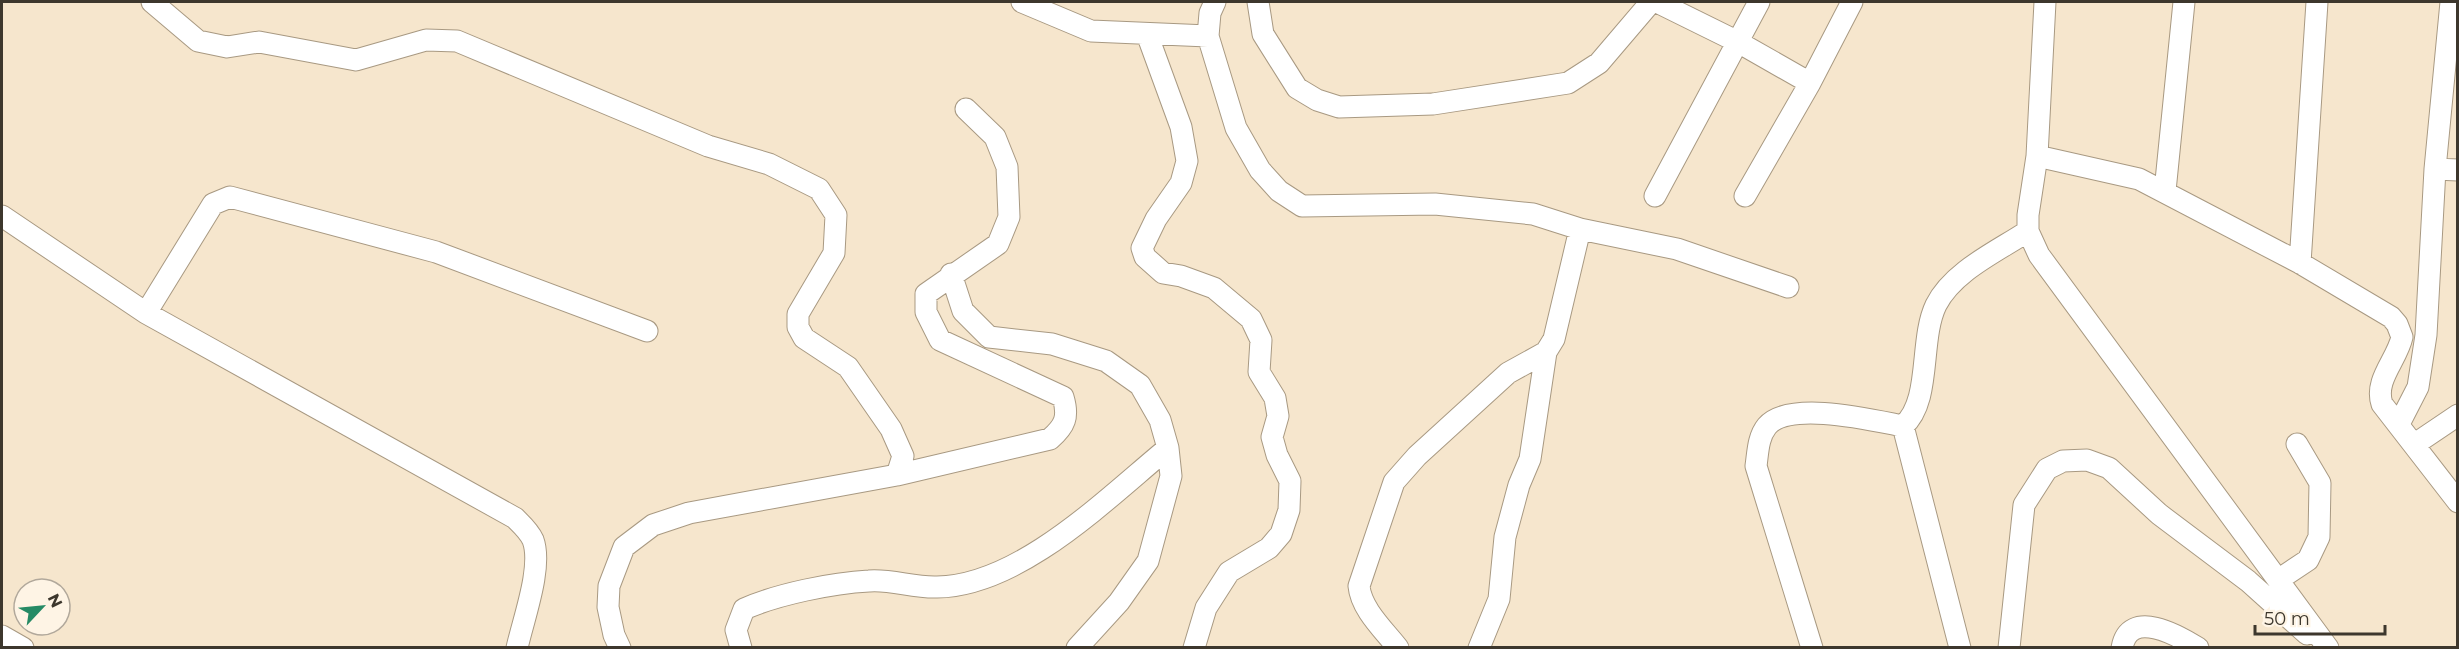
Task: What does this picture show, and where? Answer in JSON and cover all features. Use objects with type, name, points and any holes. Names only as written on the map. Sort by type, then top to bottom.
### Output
[{"type":"street","points":[[152,2],[198,41],[227,47],[260,42],[356,60],[426,40],[457,41],[708,146],[769,164],[819,189],[836,215],[834,253],[798,314],[798,327],[804,338],[848,367],[891,429],[903,456],[897,475]]},
{"type":"street","points":[[1022,2],[1091,31],[1208,36]]},
{"type":"street","points":[[1215,2],[1210,13],[1208,36],[1236,128],[1260,170],[1279,191],[1302,206],[1435,204],[1533,214],[1580,229],[1677,249],[1788,286]]},
{"type":"street","points":[[1258,2],[1263,34],[1297,88],[1317,100],[1340,107],[1433,104],[1568,83],[1599,63],[1651,2]]},
{"type":"street","points":[[1657,2],[1738,42],[1810,83]]},
{"type":"street","points":[[1655,196],[1759,2]]},
{"type":"street","points":[[1745,196],[1810,83],[1852,2]]},
{"type":"street","points":[[2045,2],[2037,156],[2028,231],[2039,255],[2326,648]]},
{"type":"street","points":[[2165,191],[2184,2]]},
{"type":"street","points":[[2300,263],[2316,2]]},
{"type":"street","points":[[2399,424],[2418,387],[2426,335],[2435,169],[2451,2]]},
{"type":"street","points":[[1148,34],[1180,128],[1187,160],[1181,183],[1156,219],[1142,248],[1145,257],[1162,273],[1181,276],[1214,288],[1251,319],[1261,340],[1259,372],[1275,398],[1277,407],[1278,416],[1272,437],[1276,455],[1290,481],[1289,510],[1281,534],[1269,548],[1229,572],[1206,608],[1194,648]]},
{"type":"street","points":[[620,648],[614,635],[608,607],[609,586],[624,547],[653,525],[689,513],[897,475],[1050,439],[1063,428],[1067,411],[1063,398],[940,340],[926,312],[926,294],[951,274],[998,244],[1009,217],[1007,166],[995,137],[966,109]]},
{"type":"street","points":[[2037,156],[2139,178],[2300,263],[2391,317],[2397,324],[2402,337],[2381,384],[2379,394],[2382,404],[2415,444],[2457,502]]},
{"type":"street","points":[[2435,169],[2457,170]]},
{"type":"street","points":[[146,312],[213,204],[230,197],[436,252],[647,331]]},
{"type":"street","points":[[2,216],[146,312],[515,518],[527,529],[536,555],[534,574],[517,648]]},
{"type":"street","points":[[1479,648],[1499,599],[1505,537],[1519,485],[1530,459],[1546,352],[1554,339],[1580,229]]},
{"type":"street","points":[[1812,648],[1756,466],[1759,442],[1767,425],[1787,414],[1808,411],[1902,426],[1911,419],[1917,406],[1928,333],[1936,305],[1955,280],[2028,231]]},
{"type":"street","points":[[951,274],[963,311],[989,337],[1052,344],[1106,361],[1140,385],[1161,420],[1168,448],[1170,476],[1148,561],[1119,602],[1077,648]]},
{"type":"street","points":[[1398,648],[1366,607],[1360,597],[1359,586],[1394,482],[1417,456],[1508,373],[1546,352]]},
{"type":"street","points":[[2415,444],[2457,415]]},
{"type":"street","points":[[1902,426],[1960,648]]},
{"type":"street","points":[[2278,580],[2308,560],[2319,537],[2320,483],[2297,444]]},
{"type":"street","points":[[741,648],[736,630],[744,609],[769,598],[870,580],[938,588],[986,578],[1038,553],[1168,448]]},
{"type":"street","points":[[2009,648],[2024,505],[2047,469],[2062,461],[2087,460],[2109,468],[2159,514],[2248,581],[2326,648]]},
{"type":"street","points":[[2122,648],[2123,641],[2135,630],[2152,626],[2170,631],[2198,648]]},
{"type":"street","points":[[2,636],[23,648]]}]
